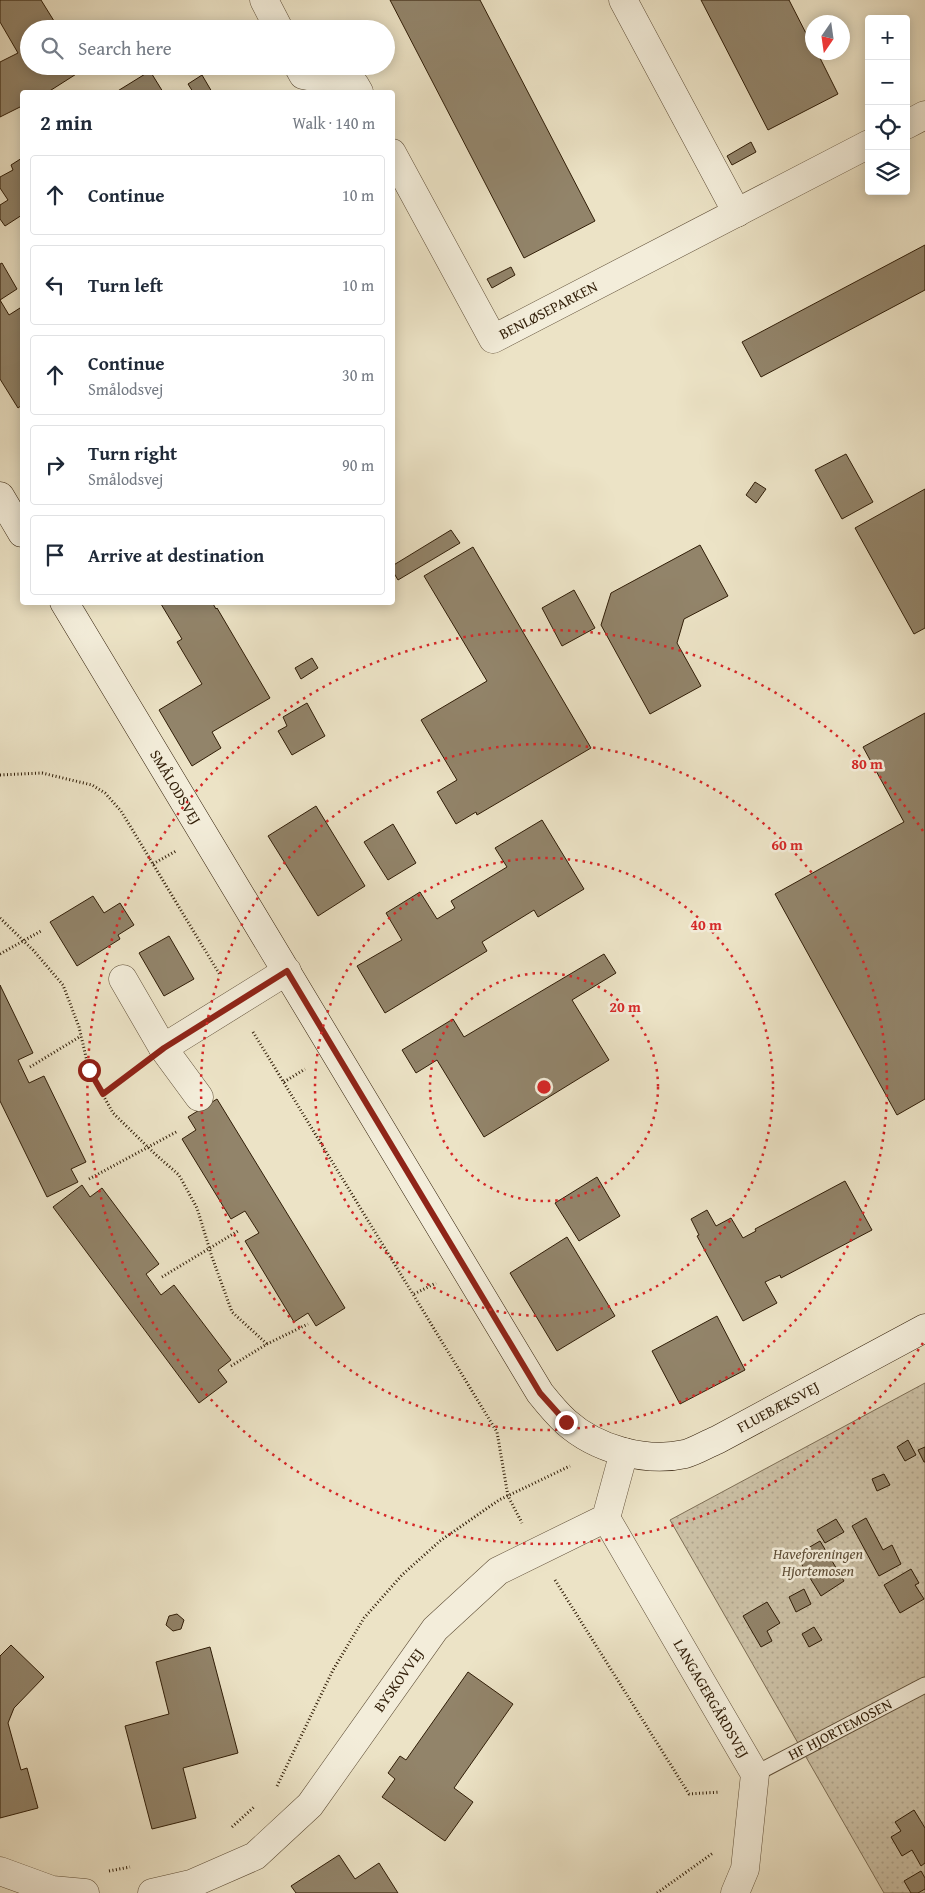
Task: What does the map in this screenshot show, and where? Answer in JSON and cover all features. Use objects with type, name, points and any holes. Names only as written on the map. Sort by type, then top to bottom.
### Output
[{"type":"street","points":[[264,0],[274,20]]},
{"type":"street","points":[[623,0],[737,213]]},
{"type":"street","points":[[303,75],[355,85],[358,90]]},
{"type":"street","points":[[910,123],[925,115]]},
{"type":"street","name":"BENLØSEPARKEN","points":[[395,158],[493,338],[865,146]]},
{"type":"street","points":[[0,496],[20,530]]},
{"type":"street","name":"SMÅLODSVEJ","points":[[66,605],[540,1393],[566,1422],[590,1440],[624,1452]]},
{"type":"street","points":[[164,1048],[287,971]]},
{"type":"street","points":[[122,980],[164,1048],[199,1097]]},
{"type":"street","name":"FLUEBÆKSVEJ","points":[[624,1452],[656,1456],[686,1454],[718,1440],[925,1328]]},
{"type":"street","points":[[606,1518],[624,1452]]},
{"type":"street","name":"BYSKOVVEJ","points":[[152,1893],[192,1884],[255,1856],[310,1805],[435,1629],[498,1572],[606,1518]]},
{"type":"street","name":"LANGAGERGÅRDSVEJ","points":[[606,1518],[754,1784]]},
{"type":"street","points":[[735,1893],[745,1869],[754,1784]]},
{"type":"street","points":[[0,1871],[52,1890],[85,1893]]},
{"type":"lane","name":"HF HJORTEMOSEN","points":[[754,1784],[925,1685]]},
{"type":"path","points":[[0,775],[42,773],[92,785],[105,793],[121,811],[497,1432],[508,1496],[539,1551],[689,1794],[724,1791],[754,1784]]},
{"type":"path","points":[[0,918],[23,940],[63,985],[81,1036],[89,1070],[113,1113],[179,1175],[197,1208],[232,1312],[267,1344]]},
{"type":"path","points":[[0,954],[41,931]]},
{"type":"path","points":[[30,1066],[81,1036]]},
{"type":"path","points":[[103,1094],[164,1048]]},
{"type":"path","points":[[89,1179],[178,1131]]},
{"type":"path","points":[[162,1277],[238,1231]]},
{"type":"path","points":[[230,1366],[267,1344],[308,1324]]},
{"type":"path","points":[[272,1791],[279,1784],[333,1670],[364,1618],[402,1575],[440,1541],[499,1500],[572,1465],[590,1440]]},
{"type":"path","points":[[228,1830],[257,1804]]},
{"type":"path","points":[[657,1893],[750,1827]]},
{"type":"path","points":[[106,1872],[134,1866]]},
{"type":"green space","name":"Haveforeningen Hjortemosen","points":[[925,1383],[925,1893],[884,1893],[670,1520]]},
{"type":"building","points":[[0,0],[41,0],[53,20],[20,20],[20,75],[75,75],[51,90],[20,90],[20,107],[0,117],[0,62],[18,53],[0,22]]},
{"type":"building","points":[[390,0],[480,0],[595,221],[524,258]]},
{"type":"building","points":[[701,0],[789,0],[805,31],[805,60],[821,60],[838,94],[768,130]]},
{"type":"building","points":[[144,75],[152,75],[162,90],[119,90]]},
{"type":"building","points":[[202,75],[211,90],[192,90],[188,84]]},
{"type":"building","points":[[751,142],[756,152],[732,165],[727,156]]},
{"type":"building","points":[[20,159],[20,216],[5,226],[0,219],[0,205],[8,200],[0,188],[0,177],[13,170],[11,165]]},
{"type":"building","points":[[925,245],[925,290],[761,377],[742,342]]},
{"type":"building","points":[[2,263],[17,289],[0,300],[0,264]]},
{"type":"building","points":[[511,267],[515,275],[492,288],[487,279]]},
{"type":"building","points":[[0,300],[9,315],[20,308],[20,406],[18,408],[0,379]]},
{"type":"building","points":[[846,454],[873,502],[842,519],[815,470]]},
{"type":"building","points":[[755,482],[766,489],[756,503],[746,495]]},
{"type":"building","points":[[925,489],[925,628],[914,634],[855,528]]},
{"type":"building","points":[[451,530],[460,543],[398,580],[395,575],[395,564]]},
{"type":"building","points":[[700,545],[728,596],[684,619],[677,643],[701,686],[650,714],[601,625],[611,593]]},
{"type":"building","points":[[473,547],[591,748],[477,815],[476,812],[456,824],[437,792],[457,780],[421,720],[487,681],[424,576]]},
{"type":"building","points":[[574,590],[595,628],[562,646],[542,608]]},
{"type":"building","points":[[162,605],[214,605],[270,698],[212,732],[221,748],[192,766],[159,710],[202,684],[177,642],[182,639]]},
{"type":"building","points":[[312,658],[318,668],[301,679],[295,668]]},
{"type":"building","points":[[307,703],[325,736],[292,755],[278,731],[287,726],[283,717]]},
{"type":"building","points":[[925,713],[925,1099],[897,1115],[775,894],[904,822],[863,747]]},
{"type":"building","points":[[316,806],[365,886],[318,916],[268,836]]},
{"type":"building","points":[[542,820],[584,889],[538,917],[534,910],[482,942],[487,951],[385,1013],[357,966],[402,940],[386,913],[420,892],[437,919],[455,908],[451,901],[507,867],[495,848]]},
{"type":"building","points":[[393,824],[416,863],[388,880],[364,842]]},
{"type":"building","points":[[93,896],[104,913],[120,903],[134,925],[118,935],[120,939],[77,966],[50,922]]},
{"type":"building","points":[[169,936],[194,979],[164,996],[139,953]]},
{"type":"building","points":[[604,954],[616,973],[572,1000],[609,1060],[484,1137],[437,1060],[416,1073],[402,1050],[453,1019],[464,1037]]},
{"type":"building","points":[[0,985],[33,1053],[18,1060],[29,1083],[44,1076],[86,1162],[71,1169],[78,1182],[47,1197],[0,1101]]},
{"type":"building","points":[[217,1099],[345,1308],[316,1326],[308,1313],[294,1322],[245,1241],[259,1233],[245,1211],[231,1219],[182,1139],[196,1130],[188,1117]]},
{"type":"building","points":[[597,1177],[620,1216],[579,1241],[555,1203]]},
{"type":"building","points":[[845,1181],[872,1230],[781,1278],[780,1275],[765,1282],[777,1303],[743,1321],[697,1236],[699,1235],[691,1219],[707,1210],[716,1226],[731,1218],[743,1238],[756,1231],[755,1229]]},
{"type":"building","points":[[82,1185],[90,1197],[102,1188],[159,1264],[146,1274],[161,1295],[174,1285],[231,1360],[218,1370],[227,1382],[199,1403],[53,1207]]},
{"type":"building","points":[[567,1237],[615,1316],[557,1351],[510,1273]]},
{"type":"building","points":[[717,1316],[745,1370],[680,1404],[652,1351]]},
{"type":"building","points":[[908,1440],[916,1455],[905,1461],[897,1447]]},
{"type":"building","points":[[925,1447],[925,1462],[924,1462],[918,1450]]},
{"type":"building","points":[[884,1474],[890,1485],[877,1491],[872,1479]]},
{"type":"building","points":[[866,1518],[883,1550],[892,1545],[901,1564],[879,1576],[852,1526]]},
{"type":"building","points":[[836,1519],[844,1532],[825,1543],[817,1530]]},
{"type":"building","points":[[820,1541],[844,1581],[821,1596],[796,1555]]},
{"type":"building","points":[[911,1569],[919,1583],[915,1585],[924,1599],[900,1613],[884,1585]]},
{"type":"building","points":[[804,1589],[811,1604],[796,1612],[789,1597]]},
{"type":"building","points":[[767,1602],[780,1623],[767,1631],[772,1641],[761,1647],[743,1616]]},
{"type":"building","points":[[177,1614],[184,1620],[181,1629],[173,1631],[166,1625],[169,1616]]},
{"type":"building","points":[[814,1627],[822,1640],[809,1647],[802,1634]]},
{"type":"building","points":[[11,1645],[44,1677],[14,1708],[8,1723],[21,1770],[27,1768],[38,1808],[0,1818],[0,1656]]},
{"type":"building","points":[[210,1647],[238,1753],[183,1768],[196,1818],[152,1829],[125,1726],[169,1714],[156,1662]]},
{"type":"building","points":[[468,1672],[513,1704],[454,1788],[473,1802],[445,1841],[382,1797],[395,1779],[388,1773],[400,1756],[406,1760]]},
{"type":"building","points":[[914,1810],[925,1828],[925,1863],[921,1866],[912,1850],[902,1856],[891,1837],[901,1831],[895,1822]]},
{"type":"building","points":[[339,1855],[355,1879],[379,1863],[398,1893],[296,1893],[291,1886]]},
{"type":"building","points":[[921,1871],[925,1878],[925,1889],[918,1893],[911,1893],[904,1881]]},
{"type":"route","points":[[89,1070],[103,1094],[164,1048],[287,971],[540,1393],[566,1422]]}]
